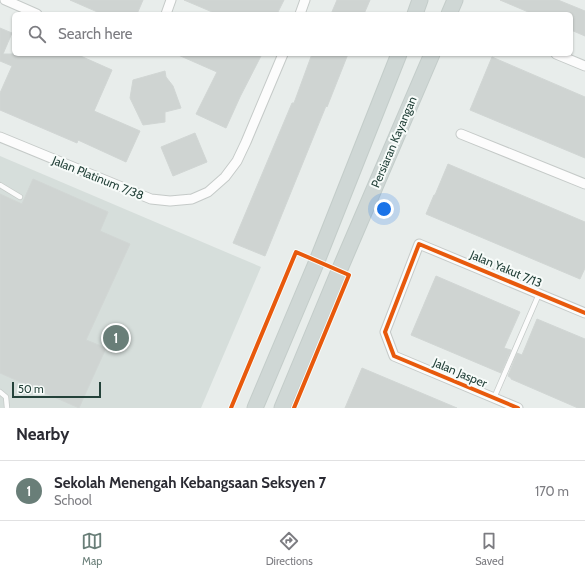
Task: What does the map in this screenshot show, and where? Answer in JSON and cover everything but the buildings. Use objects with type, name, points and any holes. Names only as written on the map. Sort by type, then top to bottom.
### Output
[{"type":"main road","points":[[416,12],[420,0]]},
{"type":"main road","points":[[450,12],[455,0]]},
{"type":"main road","points":[[255,408],[317,261],[398,56]]},
{"type":"main road","name":"Persiaran Kayangan","points":[[282,408],[431,56]]},
{"type":"street","points":[[5,0],[32,12]]},
{"type":"street","points":[[167,12],[171,0]]},
{"type":"street","points":[[301,12],[305,0]]},
{"type":"street","name":"Jalan Platinum 7/38","points":[[0,137],[151,199],[170,201],[192,199],[208,192],[225,177],[237,161],[282,56]]},
{"type":"street","points":[[561,56],[585,66]]},
{"type":"street","points":[[461,134],[585,184]]},
{"type":"street","name":"Jalan Yakut 7/13","points":[[394,356],[385,332],[419,244],[585,313]]},
{"type":"street","name":"Jalan Jasper","points":[[394,356],[518,408]]},
{"type":"lane","points":[[0,185],[20,197]]},
{"type":"lane","points":[[494,398],[539,294]]},
{"type":"lane","points":[[0,392],[6,398],[7,408]]},
{"type":"shaded area","points":[[0,156],[261,267],[201,408],[0,408]]},
{"type":"cycle path","points":[[518,408],[394,356],[385,332],[419,244],[585,313]]},
{"type":"cycle path","points":[[231,408],[296,252],[349,275],[294,408]]},
{"type":"place","name":"Sekolah Menengah Kebangsaan Seksyen 7","points":[[116,338]]}]
